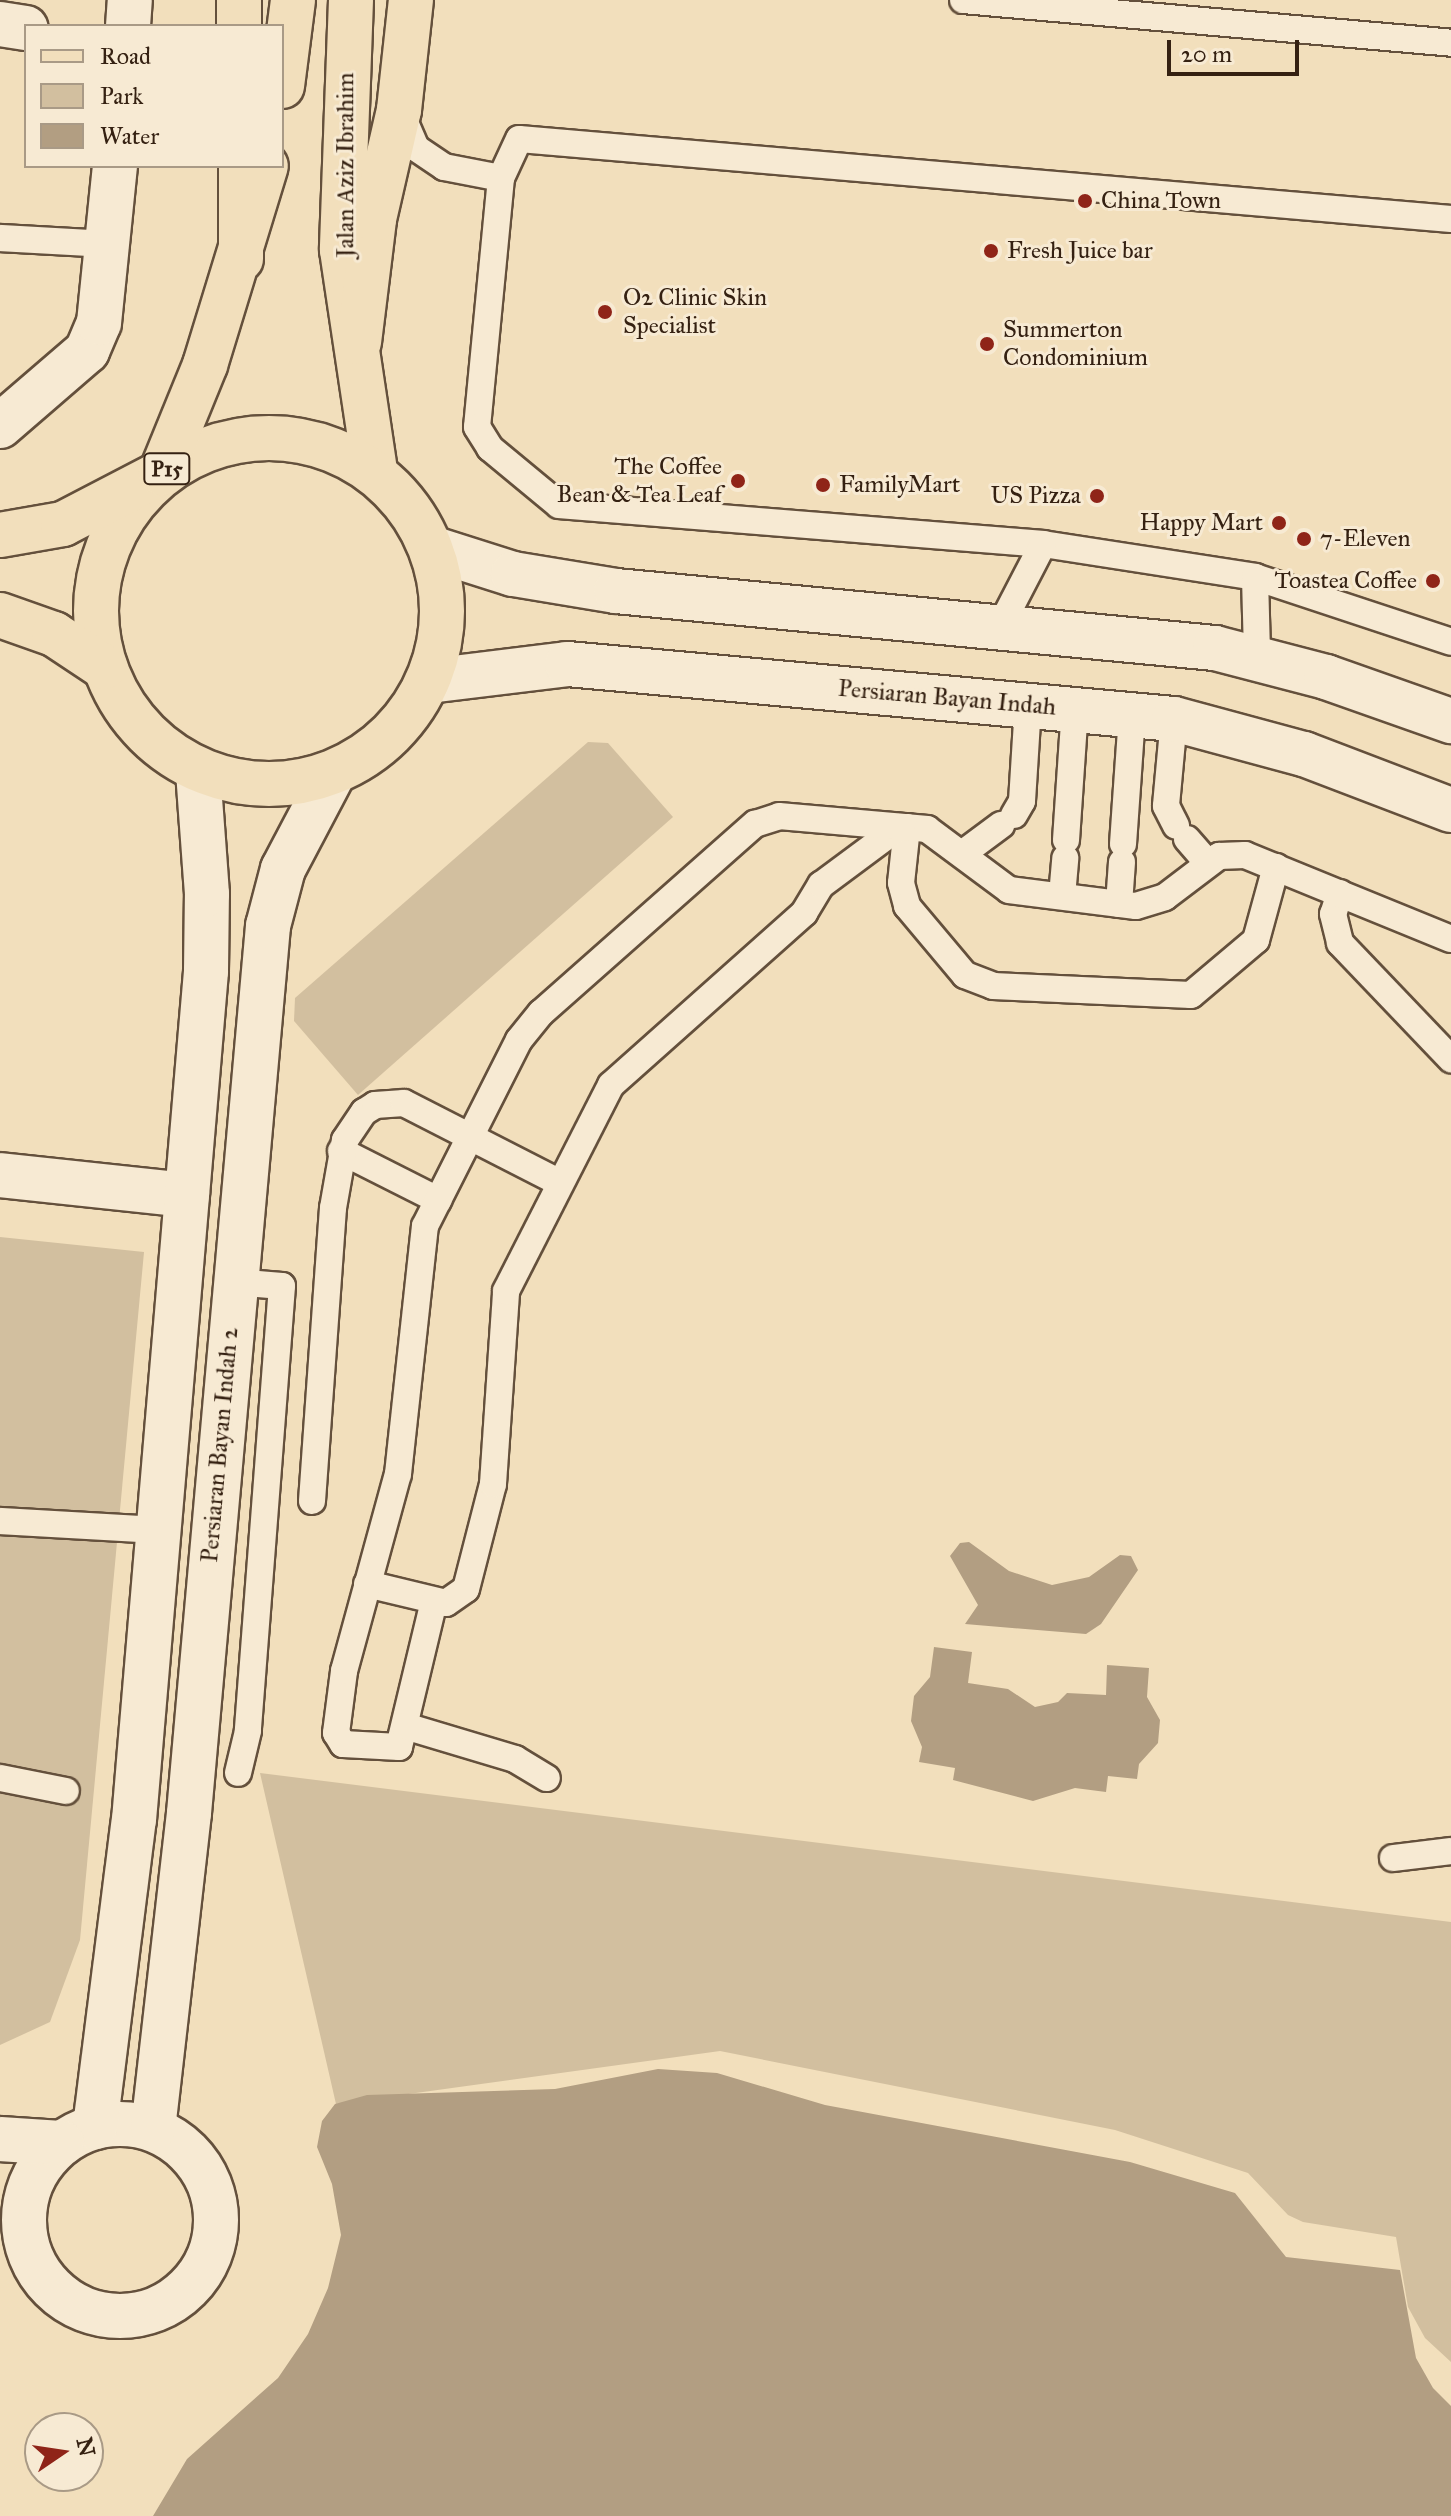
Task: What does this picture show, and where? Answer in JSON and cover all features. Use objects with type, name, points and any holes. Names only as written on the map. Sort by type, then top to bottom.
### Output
[{"type":"main road","points":[[239,0],[239,24]]},
{"type":"main road","points":[[284,70],[293,0]]},
{"type":"main road","name":"Jalan Aziz Ibrahim","points":[[351,0],[342,250],[359,342],[375,472]]},
{"type":"main road","points":[[359,342],[374,219],[399,110],[411,0]]},
{"type":"main road","points":[[241,168],[241,259]]},
{"type":"main road","name":"P15","points":[[161,473],[241,259],[265,168]]},
{"type":"main road","name":"P15","points":[[267,435],[324,445],[375,472],[408,505],[431,548],[442,607],[441,637],[429,681],[406,720],[373,751],[333,774],[288,785],[242,783],[198,770],[150,736],[126,709],[104,667],[95,614],[102,561],[124,512],[161,473],[211,445],[267,435]]},
{"type":"main road","points":[[0,535],[63,524],[161,473]]},
{"type":"main road","points":[[0,615],[54,634],[104,667]]},
{"type":"street","points":[[128,24],[130,0]]},
{"type":"street","points":[[0,24],[24,28]]},
{"type":"street","points":[[0,426],[87,351],[99,323],[115,168]]},
{"type":"street","points":[[431,548],[513,574],[616,591],[1000,627],[1257,656],[1451,721]]},
{"type":"street","name":"Persiaran Bayan Indah","points":[[429,681],[567,664],[1153,716],[1291,749],[1451,810]]},
{"type":"street","points":[[0,2139],[78,2135],[124,2123],[153,2129],[180,2145],[201,2167],[213,2196],[216,2227],[209,2258],[193,2284],[169,2304],[139,2315],[108,2316],[79,2307],[53,2289],[13,2230],[31,2184],[78,2135],[134,1820],[206,971],[207,894],[198,770]]},
{"type":"street","name":"Persiaran Bayan Indah 2","points":[[153,2129],[189,1813],[268,926],[283,869],[333,774]]},
{"type":"street","points":[[0,1175],[187,1195]]},
{"type":"lane","points":[[963,0],[1451,43]]},
{"type":"lane","points":[[399,110],[416,148],[444,167],[501,178]]},
{"type":"lane","points":[[1451,219],[519,139],[501,178],[477,427],[490,448],[559,505],[1043,544],[1255,577],[1451,642]]},
{"type":"lane","points":[[0,238],[108,244]]},
{"type":"lane","points":[[1000,627],[1043,544]]},
{"type":"lane","points":[[1255,577],[1257,656]]},
{"type":"lane","points":[[962,854],[1007,820],[1022,801],[1028,705]]},
{"type":"lane","points":[[1062,896],[1075,709]]},
{"type":"lane","points":[[1153,716],[1166,806],[1182,833],[1208,863]]},
{"type":"lane","points":[[1119,904],[1123,853],[1153,716]]},
{"type":"lane","points":[[434,1601],[403,1740],[392,1750],[338,1740],[344,1671],[398,1474],[418,1256],[438,1200],[519,1040],[541,1013],[755,824],[779,816],[903,827],[936,833],[1000,886],[1119,904],[1151,904],[1208,863],[1232,853],[1276,867],[1451,939]]},
{"type":"lane","points":[[903,827],[901,883],[907,906],[965,975],[993,986],[1191,995],[1256,940],[1276,867]]},
{"type":"lane","points":[[367,1584],[434,1601],[453,1602],[466,1589],[493,1484],[506,1291],[619,1075],[804,913],[821,885],[903,827]]},
{"type":"lane","points":[[1340,893],[1333,914],[1340,943],[1451,1059]]},
{"type":"lane","points":[[312,1501],[341,1151],[364,1112],[391,1102],[470,1137],[560,1183]]},
{"type":"lane","points":[[341,1151],[438,1200]]},
{"type":"lane","points":[[234,1282],[282,1286],[248,1731],[238,1773]]},
{"type":"lane","points":[[0,1521],[158,1530]]},
{"type":"lane","points":[[405,1726],[515,1759],[547,1778]]},
{"type":"lane","points":[[0,1778],[66,1791]]},
{"type":"lane","points":[[1393,1858],[1451,1851]]},
{"type":"green space","points":[[588,742],[608,743],[673,817],[358,1095],[294,1021],[295,998]]},
{"type":"green space","points":[[0,1237],[144,1252],[80,1940],[50,2022],[0,2045]]},
{"type":"green space","points":[[260,1773],[1451,1922],[1451,2362],[1425,2338],[1408,2307],[1396,2237],[1303,2222],[1288,2215],[1248,2173],[1115,2130],[720,2051],[336,2104]]},
{"type":"water","points":[[969,1542],[1009,1571],[1052,1585],[1089,1577],[1120,1555],[1131,1556],[1138,1570],[1101,1624],[1086,1634],[965,1624],[978,1605],[950,1556],[960,1543]]},
{"type":"water","points":[[934,1647],[972,1652],[968,1683],[1008,1689],[1035,1707],[1058,1702],[1067,1693],[1106,1695],[1107,1665],[1149,1668],[1147,1697],[1160,1720],[1158,1743],[1139,1764],[1137,1779],[1108,1776],[1106,1792],[1075,1788],[1033,1801],[953,1780],[955,1768],[919,1762],[922,1747],[911,1721],[914,1696],[930,1677]]},
{"type":"water","points":[[658,2069],[717,2073],[825,2105],[1130,2162],[1235,2193],[1286,2257],[1400,2270],[1416,2358],[1433,2388],[1451,2406],[1451,2516],[153,2516],[187,2459],[278,2378],[308,2334],[328,2288],[341,2235],[332,2184],[317,2147],[322,2121],[335,2104],[367,2095],[555,2089]]},
{"type":"place","name":"China Town","points":[[1085,201]]},
{"type":"place","name":"Fresh Juice bar","points":[[991,251]]},
{"type":"place","name":"O2 Clinic Skin Specialist","points":[[605,312]]},
{"type":"place","name":"Summerton Condominium","points":[[987,344]]},
{"type":"place","name":"The Coffee Bean & Tea Leaf","points":[[738,481]]},
{"type":"place","name":"FamilyMart","points":[[823,485]]},
{"type":"place","name":"US Pizza","points":[[1097,496]]},
{"type":"place","name":"Happy Mart","points":[[1279,523]]},
{"type":"place","name":"7-Eleven","points":[[1304,539]]},
{"type":"place","name":"Toastea Coffee","points":[[1433,581]]}]
